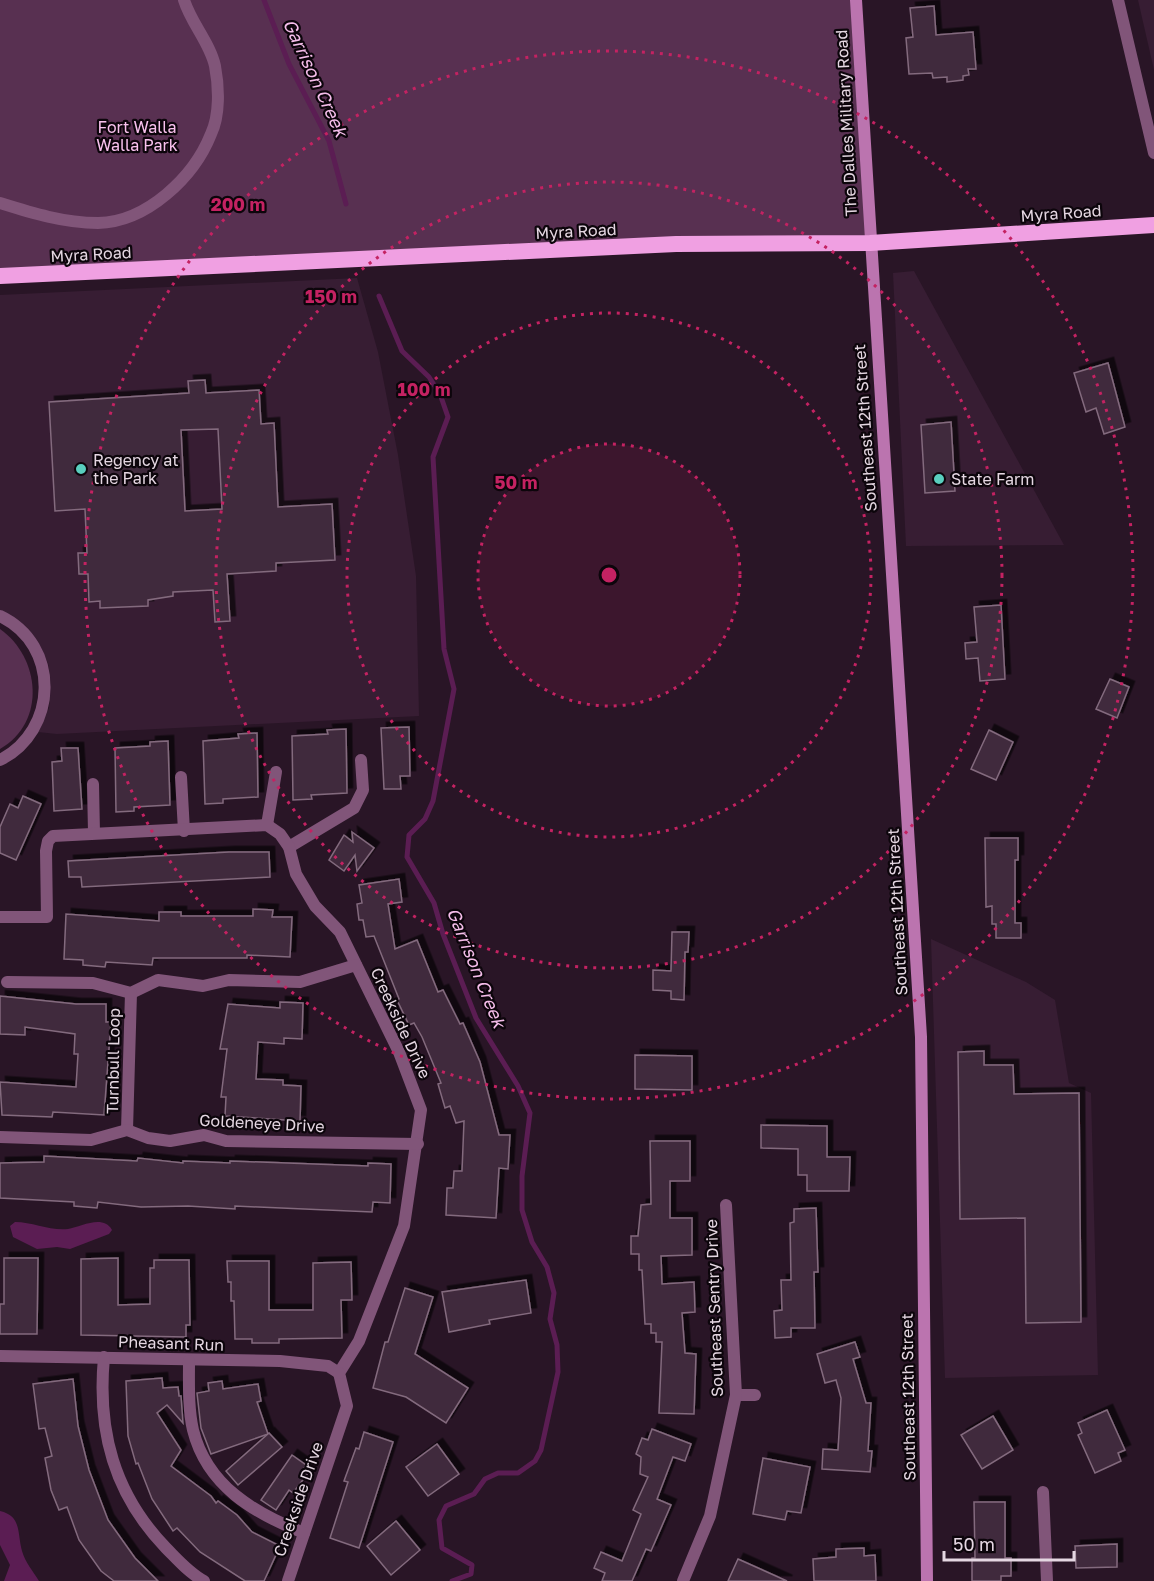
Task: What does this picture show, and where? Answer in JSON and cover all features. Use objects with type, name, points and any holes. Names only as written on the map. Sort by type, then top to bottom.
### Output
[{"type":"highway","name":"Myra Road","points":[[0,276],[676,244],[870,243],[1154,225]]},
{"type":"main road","name":"The Dalles Military Road","points":[[856,0],[870,243]]},
{"type":"main road","name":"Southeast 12th Street","points":[[870,243],[921,1037],[927,1581]]},
{"type":"street","points":[[0,202],[44,217],[99,223],[142,211],[182,179],[201,154],[212,132],[217,104],[214,64],[184,0]]},
{"type":"street","points":[[1118,0],[1154,153]]},
{"type":"street","points":[[0,616],[28,638],[41,661],[46,691],[36,727],[20,747],[0,760]]},
{"type":"street","points":[[0,917],[47,917],[48,841],[53,836],[267,825],[280,834],[289,846],[354,808],[363,790],[362,760]]},
{"type":"street","points":[[267,825],[276,772]]},
{"type":"street","points":[[181,777],[184,831]]},
{"type":"street","points":[[93,784],[94,834]]},
{"type":"street","name":"Creekside Drive","points":[[288,1581],[347,1406],[339,1373],[359,1341],[404,1226],[418,1144],[421,1110],[399,1052],[340,932],[315,906],[296,874],[289,846]]},
{"type":"street","points":[[8,982],[93,983],[131,993],[158,980],[203,986],[229,980],[300,982],[356,965]]},
{"type":"street","name":"Turnbull Loop","points":[[128,1130],[131,993]]},
{"type":"street","points":[[0,1137],[91,1140],[128,1130]]},
{"type":"street","name":"Goldeneye Drive","points":[[128,1130],[148,1138],[170,1141],[204,1135],[226,1141],[418,1144]]},
{"type":"street","name":"Southeast Sentry Drive","points":[[682,1581],[710,1516],[736,1395],[726,1205]]},
{"type":"street","name":"Pheasant Run","points":[[0,1356],[280,1361],[328,1366],[339,1373]]},
{"type":"street","points":[[104,1357],[102,1408],[120,1485],[143,1525],[192,1575],[204,1581]]},
{"type":"street","points":[[189,1361],[193,1430],[212,1470],[238,1500],[261,1514],[304,1533]]},
{"type":"street","points":[[736,1395],[755,1395]]},
{"type":"street","points":[[1043,1492],[1047,1581]]},
{"type":"shaded area","points":[[1138,0],[1154,0],[1154,70]]},
{"type":"shaded area","points":[[914,271],[1064,545],[906,546],[893,273]]},
{"type":"shaded area","points":[[357,278],[378,352],[398,455],[416,576],[419,716],[57,734],[38,732],[49,708],[51,684],[48,663],[37,643],[16,620],[0,610],[0,295]]},
{"type":"shaded area","points":[[931,939],[1026,982],[1055,1000],[1069,1083],[1091,1093],[1098,1375],[945,1378]]},
{"type":"shaded area","points":[[15,1222],[68,1229],[98,1222],[108,1225],[112,1230],[109,1234],[70,1249],[57,1247],[37,1249],[13,1237],[10,1226]]},
{"type":"shaded area","points":[[0,1511],[7,1513],[15,1521],[23,1555],[39,1581],[4,1581],[10,1565],[0,1545]]},
{"type":"green space","name":"Fort Walla Walla Park","points":[[0,0],[856,0],[870,243],[0,277]]},
{"type":"green space","points":[[0,629],[13,641],[23,656],[30,672],[33,689],[31,707],[25,723],[15,737],[0,749]]},
{"type":"building","points":[[934,6],[936,35],[973,32],[976,69],[968,69],[969,75],[963,76],[963,80],[947,82],[947,77],[933,78],[932,73],[909,74],[906,38],[913,37],[910,8]]},
{"type":"building","points":[[1108,363],[1125,427],[1104,434],[1096,408],[1086,412],[1074,373]]},
{"type":"building","name":"Regency at the Park","points":[[205,380],[206,393],[259,390],[261,424],[274,423],[278,507],[332,504],[335,560],[276,563],[276,571],[227,574],[230,621],[215,622],[213,590],[173,592],[173,596],[148,600],[148,606],[100,608],[100,601],[89,602],[88,574],[79,574],[78,553],[87,553],[85,509],[55,511],[49,402],[189,393],[188,381]],"holes":[[[218,429],[222,509],[185,511],[181,430]]]},
{"type":"building","points":[[951,422],[955,491],[925,493],[921,425]]},
{"type":"building","points":[[1001,605],[1005,679],[980,681],[978,658],[966,659],[965,643],[977,642],[974,607]]},
{"type":"building","points":[[1110,679],[1129,687],[1117,718],[1096,709]]},
{"type":"building","points":[[409,727],[410,776],[400,776],[401,789],[384,789],[381,728]]},
{"type":"building","points":[[346,729],[347,793],[311,795],[312,799],[293,800],[292,736],[328,734],[327,730]]},
{"type":"building","points":[[989,730],[1013,742],[996,780],[971,769]]},
{"type":"building","points":[[257,733],[258,797],[223,799],[223,803],[205,804],[203,741],[239,738],[238,734]]},
{"type":"building","points":[[168,741],[170,805],[134,807],[134,811],[116,812],[115,748],[150,746],[150,742]]},
{"type":"building","points":[[61,748],[78,748],[82,809],[54,811],[52,762],[62,761]]},
{"type":"building","points":[[23,796],[41,804],[16,860],[0,853],[0,827],[10,804],[18,808]]},
{"type":"building","points":[[352,832],[374,848],[357,871],[355,855],[344,871],[329,860],[344,835],[353,842]]},
{"type":"building","points":[[985,838],[1018,838],[1018,860],[1015,860],[1015,923],[1021,923],[1021,938],[996,938],[996,924],[992,924],[992,906],[986,907]]},
{"type":"building","points":[[269,852],[270,877],[82,887],[81,877],[69,877],[68,861]]},
{"type":"building","points":[[399,879],[402,902],[388,904],[395,949],[417,940],[438,992],[443,990],[460,1024],[463,1023],[480,1062],[499,1135],[510,1135],[508,1169],[499,1168],[496,1218],[446,1215],[447,1188],[453,1188],[454,1171],[462,1171],[464,1121],[456,1123],[450,1106],[445,1108],[438,1084],[441,1083],[422,1037],[414,1023],[409,1025],[397,1000],[399,999],[374,936],[366,937],[363,920],[359,920],[357,904],[362,903],[359,885]]},
{"type":"building","points":[[253,909],[273,910],[272,917],[292,917],[290,957],[247,955],[247,958],[153,958],[152,965],[106,962],[105,967],[83,965],[83,960],[64,959],[66,914],[159,921],[159,912],[181,912],[181,916],[253,916]]},
{"type":"building","points":[[672,932],[689,932],[688,952],[685,952],[684,1000],[671,999],[671,991],[653,990],[653,970],[671,971]]},
{"type":"building","points":[[0,996],[76,1004],[106,1004],[106,1022],[111,1022],[104,1115],[53,1112],[52,1117],[2,1115],[0,1082],[76,1087],[78,1054],[74,1054],[75,1034],[25,1027],[25,1035],[0,1034]]},
{"type":"building","points":[[280,1002],[303,1003],[302,1039],[284,1038],[284,1044],[258,1042],[256,1079],[283,1080],[283,1085],[301,1086],[300,1121],[225,1116],[226,1097],[221,1097],[227,1049],[220,1049],[228,1004],[280,1008]]},
{"type":"building","points":[[984,1051],[984,1065],[1013,1065],[1014,1094],[1079,1093],[1081,1322],[1026,1323],[1025,1218],[960,1219],[958,1052]]},
{"type":"building","points":[[635,1055],[692,1056],[692,1090],[635,1089]]},
{"type":"building","points":[[761,1125],[827,1126],[827,1157],[850,1157],[849,1191],[807,1191],[807,1175],[798,1175],[798,1149],[761,1148]]},
{"type":"building","points":[[650,1141],[690,1141],[690,1181],[670,1181],[670,1218],[692,1218],[692,1255],[661,1256],[662,1284],[694,1282],[695,1312],[682,1313],[685,1353],[696,1354],[694,1414],[659,1413],[662,1342],[656,1342],[656,1333],[651,1333],[651,1324],[645,1324],[639,1254],[631,1254],[631,1236],[638,1236],[641,1205],[651,1204]]},
{"type":"building","points":[[44,1156],[137,1161],[138,1158],[183,1163],[183,1161],[230,1163],[230,1161],[368,1166],[368,1163],[391,1164],[390,1203],[373,1202],[372,1212],[235,1206],[235,1209],[188,1206],[141,1207],[98,1202],[97,1208],[74,1206],[74,1202],[0,1198],[0,1163],[44,1162]]},
{"type":"building","points":[[816,1208],[818,1272],[814,1272],[815,1328],[791,1328],[791,1337],[775,1338],[774,1311],[782,1310],[781,1280],[791,1280],[790,1223],[794,1222],[794,1209]]},
{"type":"building","points":[[4,1258],[38,1258],[37,1334],[0,1334],[0,1304],[4,1304]]},
{"type":"building","points":[[118,1258],[118,1305],[150,1304],[150,1268],[154,1268],[154,1260],[189,1260],[190,1325],[186,1325],[186,1337],[81,1335],[81,1259]]},
{"type":"building","points":[[227,1261],[269,1261],[269,1310],[313,1310],[313,1263],[351,1262],[352,1300],[341,1300],[342,1338],[279,1339],[279,1343],[252,1343],[252,1339],[235,1339],[234,1301],[231,1301],[231,1282],[228,1282]]},
{"type":"building","points":[[526,1280],[531,1313],[489,1320],[490,1324],[449,1332],[442,1292]]},
{"type":"building","points":[[405,1288],[433,1297],[415,1354],[468,1388],[446,1423],[406,1397],[373,1388],[385,1342],[388,1342]]},
{"type":"building","points":[[855,1342],[860,1357],[853,1359],[866,1403],[871,1403],[868,1451],[872,1451],[870,1472],[822,1469],[823,1449],[838,1450],[841,1398],[836,1380],[825,1383],[817,1354]]},
{"type":"building","points":[[162,1378],[163,1388],[178,1387],[179,1396],[181,1396],[183,1423],[167,1405],[157,1413],[181,1450],[171,1466],[211,1496],[216,1503],[218,1501],[237,1515],[252,1532],[280,1546],[264,1581],[245,1581],[200,1552],[177,1528],[173,1531],[152,1499],[138,1463],[136,1464],[128,1436],[126,1381]]},
{"type":"building","points":[[73,1379],[78,1426],[89,1470],[108,1520],[135,1558],[158,1581],[114,1581],[101,1571],[79,1540],[67,1507],[59,1510],[51,1490],[45,1458],[52,1456],[45,1428],[39,1429],[33,1384]]},
{"type":"building","points":[[222,1381],[223,1389],[258,1384],[261,1401],[257,1402],[268,1434],[211,1454],[201,1428],[197,1393],[209,1391],[208,1383]]},
{"type":"building","points":[[1107,1410],[1125,1450],[1118,1453],[1121,1461],[1095,1473],[1078,1435],[1082,1433],[1078,1423]]},
{"type":"building","points":[[993,1416],[1013,1450],[982,1469],[961,1435]]},
{"type":"building","points":[[652,1429],[691,1444],[685,1461],[673,1457],[657,1499],[671,1505],[651,1551],[646,1549],[632,1581],[602,1581],[605,1573],[594,1568],[601,1552],[622,1561],[641,1514],[633,1510],[648,1477],[640,1474],[641,1457],[636,1454],[642,1438],[648,1440]]},
{"type":"building","points":[[364,1432],[393,1442],[359,1548],[330,1538],[348,1482],[344,1481]]},
{"type":"building","points":[[269,1433],[282,1447],[238,1485],[226,1471]]},
{"type":"building","points":[[437,1444],[459,1474],[428,1496],[406,1467]]},
{"type":"building","points":[[292,1455],[306,1465],[303,1470],[308,1473],[293,1493],[289,1490],[276,1510],[261,1500]]},
{"type":"building","points":[[763,1458],[810,1467],[801,1513],[787,1511],[785,1520],[753,1514]]},
{"type":"building","points":[[974,1502],[1005,1502],[1005,1558],[1011,1558],[1011,1576],[1001,1576],[1001,1581],[972,1581],[972,1558],[975,1558]]},
{"type":"building","points":[[396,1521],[420,1550],[391,1575],[367,1546]]},
{"type":"building","points":[[1117,1544],[1117,1567],[1076,1568],[1075,1546]]},
{"type":"building","points":[[864,1548],[864,1556],[875,1555],[876,1581],[814,1581],[813,1559],[836,1557],[836,1549]]},
{"type":"building","points":[[738,1559],[787,1581],[728,1581]]},
{"type":"waterway","name":"Garrison Creek","points":[[264,0],[289,64],[329,141],[346,204]]},
{"type":"waterway","name":"Garrison Creek","points":[[379,296],[402,351],[429,377],[440,394],[448,417],[433,457],[444,649],[454,689],[433,801],[425,819],[409,835],[407,857],[434,903],[443,934],[476,1018],[518,1086],[530,1113],[522,1176],[522,1210],[532,1242],[547,1267],[554,1293],[550,1319],[557,1345],[558,1372],[541,1450],[535,1461],[518,1473],[498,1473],[485,1479],[474,1494],[446,1506],[439,1520],[442,1548],[472,1565],[471,1574],[452,1581]]},
{"type":"place","name":"Regency at the Park","points":[[81,469]]},
{"type":"place","name":"State Farm","points":[[939,479]]}]
